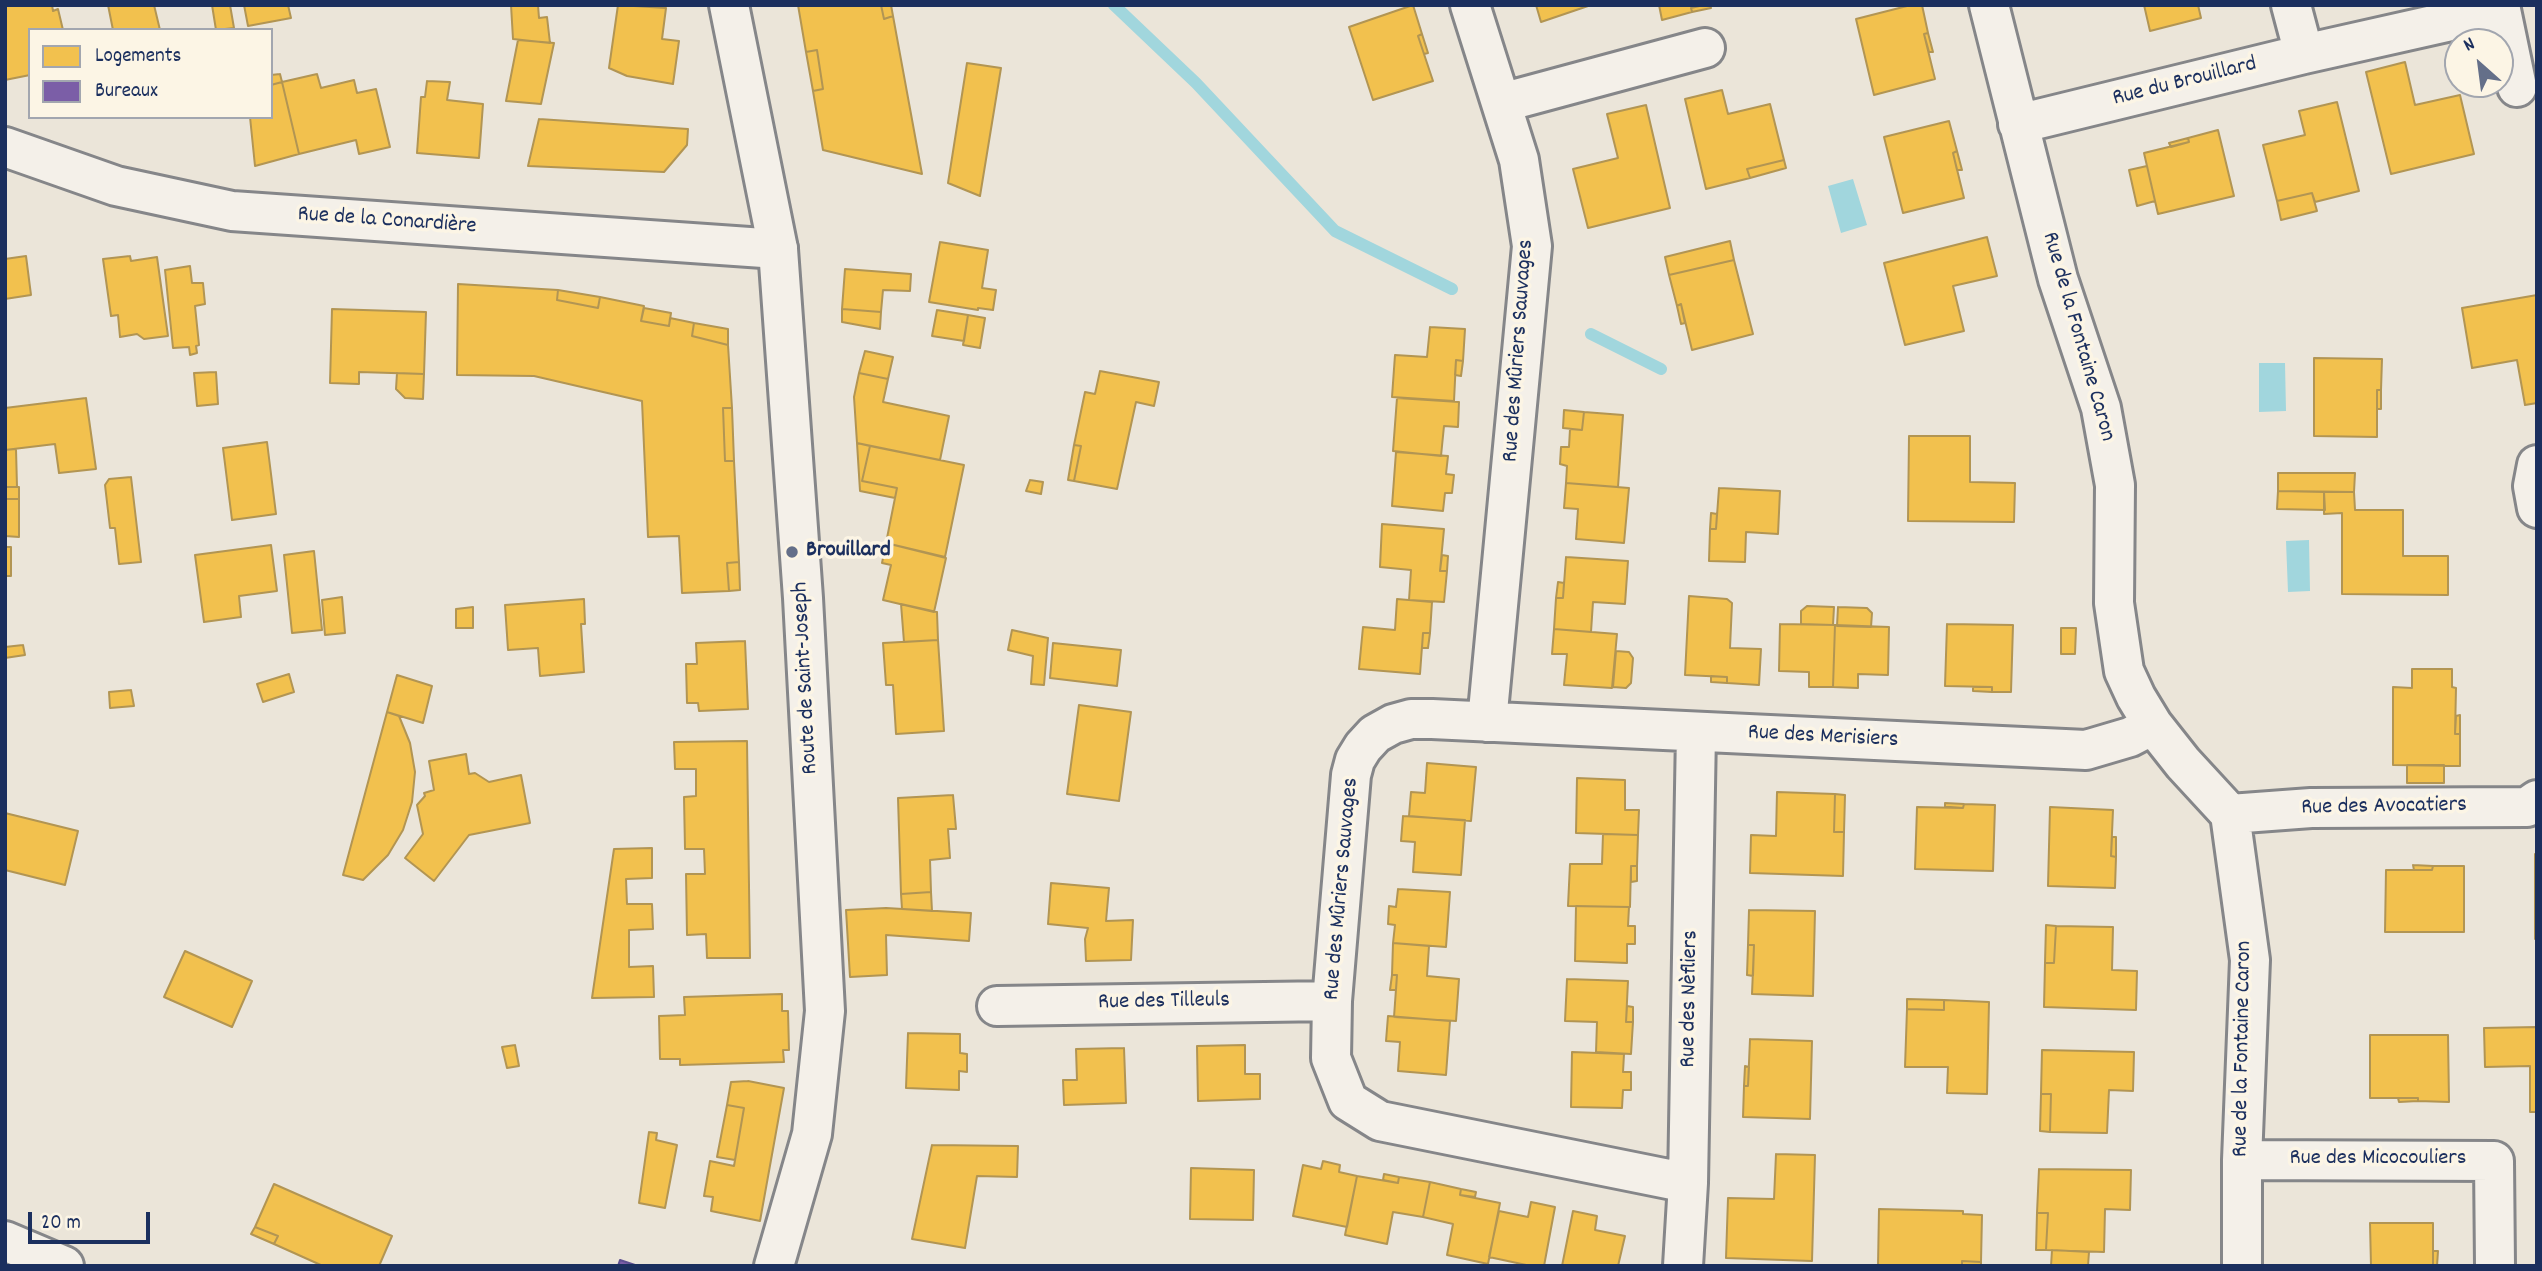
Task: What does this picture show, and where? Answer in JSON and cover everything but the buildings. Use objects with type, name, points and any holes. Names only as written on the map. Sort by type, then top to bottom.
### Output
[{"type":"street","name":"Route de Saint-Joseph","points":[[729,5],[778,249],[803,598],[825,1011],[812,1134],[774,1266]]},
{"type":"street","name":"Rue des Mûriers Sauvages","points":[[1471,5],[1519,160],[1532,246],[1487,722],[1411,719],[1375,734],[1355,760],[1351,775],[1332,1001],[1331,1058],[1348,1101],[1380,1121],[1688,1183]]},
{"type":"street","name":"Rue de la Fontaine Caron","points":[[1989,5],[2058,279],[2101,408],[2115,485],[2115,603],[2124,671],[2153,725],[2183,763],[2230,814],[2250,960],[2242,1160],[2242,1266]]},
{"type":"street","points":[[2291,5],[2304,54]]},
{"type":"street","points":[[2500,8],[2517,87]]},
{"type":"street","name":"Rue du Brouillard","points":[[2018,124],[2500,8]]},
{"type":"street","points":[[1501,103],[1705,48]]},
{"type":"street","name":"Rue de la Conardière","points":[[5,147],[116,186],[232,211],[778,249]]},
{"type":"street","points":[[2536,466],[2533,486],[2537,508]]},
{"type":"street","name":"Rue des Merisiers","points":[[1487,722],[2086,750],[2130,737],[2153,725]]},
{"type":"street","name":"Rue des Nèfliers","points":[[1684,1266],[1688,1183],[1696,732]]},
{"type":"street","name":"Rue des Avocatiers","points":[[2230,814],[2311,808],[2527,807],[2537,800]]},
{"type":"street","name":"Rue des Tilleuls","points":[[997,1006],[1332,1001]]},
{"type":"street","name":"Rue des Micocouliers","points":[[2242,1160],[2494,1161],[2495,1266]]},
{"type":"street","points":[[5,1241],[64,1266]]},
{"type":"water","points":[[1853,179],[1867,225],[1841,233],[1828,186]]},
{"type":"water","points":[[2259,363],[2285,363],[2286,411],[2259,412]]},
{"type":"water","points":[[2309,540],[2310,591],[2288,592],[2286,541]]},
{"type":"waterway","points":[[1114,5],[1196,83],[1335,231],[1452,289]]},
{"type":"waterway","points":[[1591,334],[1661,369]]},
{"type":"place","name":"Brouillard","points":[[792,552]]}]
